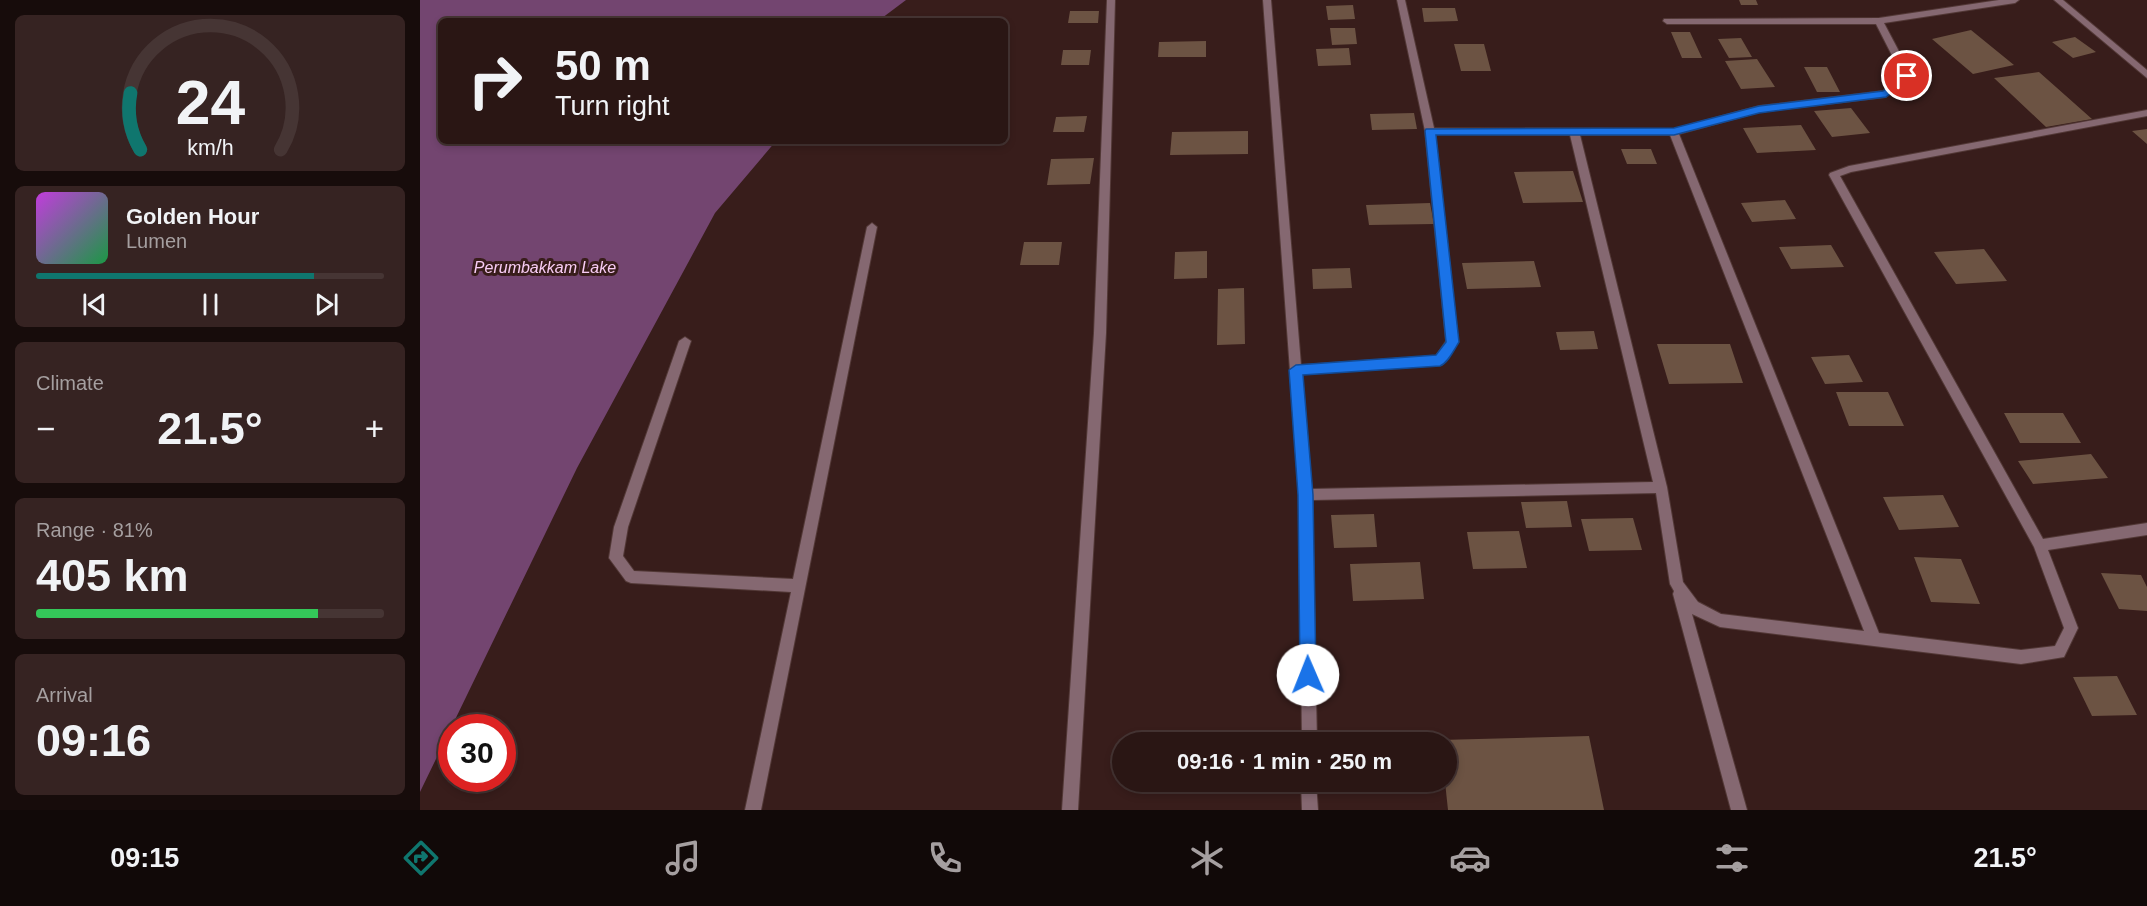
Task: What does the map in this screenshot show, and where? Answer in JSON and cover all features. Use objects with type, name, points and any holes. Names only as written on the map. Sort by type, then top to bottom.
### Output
[{"type":"street","points":[[1070,810],[1100,333],[1111,0]]},
{"type":"street","points":[[1267,0],[1305,495],[1309,732]]},
{"type":"street","points":[[1296,370],[1440,360],[1452,342],[1430,131],[1401,0]]},
{"type":"street","points":[[1667,21],[1879,21],[2015,0]]},
{"type":"street","points":[[2058,0],[2147,75]]},
{"type":"street","points":[[1430,131],[1674,132],[1759,110],[1886,94],[1907,76],[1879,21]]},
{"type":"street","points":[[1677,584],[1693,607],[1720,621],[2021,657],[2059,652],[2071,628],[2040,544],[1834,175],[1849,169],[2147,113]]},
{"type":"street","points":[[1574,131],[1661,488],[1677,584],[1739,810]]},
{"type":"street","points":[[1674,132],[1874,639]]},
{"type":"street","points":[[753,810],[872,227]]},
{"type":"street","points":[[685,341],[621,527],[616,558],[631,577],[799,586]]},
{"type":"street","points":[[1305,495],[1661,488]]},
{"type":"street","points":[[2040,544],[2147,529]]},
{"type":"street","points":[[1309,792],[1310,810]]},
{"type":"water","name":"Perumbakkam Lake","points":[[420,0],[906,0],[882,18],[438,18],[438,144],[773,144],[715,213],[577,468],[458,714],[438,714],[438,755],[420,792]]},
{"type":"building","points":[[1739,0],[1756,0],[1758,5],[1741,5]]},
{"type":"building","points":[[1353,5],[1355,19],[1328,20],[1326,6]]},
{"type":"building","points":[[1422,8],[1455,8],[1458,21],[1424,22]]},
{"type":"building","points":[[1070,11],[1099,11],[1098,23],[1068,23]]},
{"type":"building","points":[[1330,28],[1355,28],[1357,44],[1332,45]]},
{"type":"building","points":[[1971,30],[2014,65],[1973,74],[1932,39]]},
{"type":"building","points":[[1671,32],[1690,32],[1702,58],[1682,58]]},
{"type":"building","points":[[2075,37],[2096,52],[2073,58],[2052,42]]},
{"type":"building","points":[[1741,38],[1752,57],[1729,58],[1718,39]]},
{"type":"building","points":[[1206,41],[1206,57],[1158,57],[1159,42]]},
{"type":"building","points":[[1454,44],[1484,44],[1491,71],[1461,71]]},
{"type":"building","points":[[1349,48],[1351,65],[1318,66],[1316,49]]},
{"type":"building","points":[[1063,50],[1091,50],[1089,65],[1061,65]]},
{"type":"building","points":[[1757,59],[1775,87],[1741,89],[1725,61]]},
{"type":"building","points":[[1804,67],[1827,67],[1840,92],[1817,92]]},
{"type":"building","points":[[2039,72],[2092,119],[2046,127],[1994,78]]},
{"type":"building","points":[[1851,108],[1870,133],[1832,137],[1814,111]]},
{"type":"building","points":[[1414,113],[1417,129],[1372,130],[1370,114]]},
{"type":"building","points":[[1087,116],[1084,132],[1053,132],[1056,117]]},
{"type":"building","points":[[1801,125],[1816,150],[1757,153],[1743,128]]},
{"type":"building","points":[[2147,129],[2147,144],[2132,131]]},
{"type":"building","points":[[1248,131],[1248,154],[1170,155],[1172,132]]},
{"type":"building","points":[[1621,149],[1651,149],[1657,164],[1627,164]]},
{"type":"building","points":[[1094,158],[1090,184],[1047,185],[1051,159]]},
{"type":"building","points":[[1573,171],[1583,202],[1523,203],[1514,172]]},
{"type":"building","points":[[1785,200],[1796,219],[1752,222],[1741,203]]},
{"type":"building","points":[[1430,203],[1434,224],[1369,225],[1366,205]]},
{"type":"building","points":[[1024,242],[1062,242],[1059,265],[1020,265]]},
{"type":"building","points":[[1831,245],[1844,267],[1791,269],[1779,247]]},
{"type":"building","points":[[1984,249],[2007,281],[1956,284],[1934,252]]},
{"type":"building","points":[[1207,251],[1207,278],[1174,279],[1175,252]]},
{"type":"building","points":[[1534,261],[1541,287],[1467,289],[1462,263]]},
{"type":"building","points":[[1350,268],[1352,288],[1313,289],[1312,269]]},
{"type":"building","points":[[1244,288],[1245,344],[1217,345],[1218,289]]},
{"type":"building","points":[[1594,331],[1598,349],[1560,350],[1556,332]]},
{"type":"building","points":[[1657,344],[1730,344],[1743,383],[1669,384]]},
{"type":"building","points":[[1849,355],[1863,382],[1825,384],[1811,357]]},
{"type":"building","points":[[1836,392],[1888,392],[1904,426],[1849,426]]},
{"type":"building","points":[[2004,413],[2063,413],[2081,443],[2020,443]]},
{"type":"building","points":[[2091,454],[2108,478],[2033,484],[2018,461]]},
{"type":"building","points":[[1943,495],[1959,527],[1899,530],[1883,497]]},
{"type":"building","points":[[1567,501],[1572,527],[1526,528],[1521,502]]},
{"type":"building","points":[[1374,514],[1377,547],[1334,548],[1331,515]]},
{"type":"building","points":[[1633,518],[1642,550],[1589,551],[1581,519]]},
{"type":"building","points":[[1519,531],[1527,568],[1473,569],[1467,532]]},
{"type":"building","points":[[1914,557],[1961,559],[1980,604],[1931,602]]},
{"type":"building","points":[[1420,562],[1424,599],[1353,601],[1350,564]]},
{"type":"building","points":[[2101,573],[2141,575],[2147,587],[2147,611],[2119,609]]},
{"type":"building","points":[[2117,676],[2137,715],[2092,716],[2073,677]]},
{"type":"building","points":[[1589,736],[1604,810],[1448,810],[1446,792],[1457,792],[1457,740]]},
{"type":"route","points":[[1308,675],[1305,495],[1296,370],[1440,360],[1452,342],[1430,131],[1674,132],[1712,120],[1759,110],[1886,94],[1907,76]]}]
